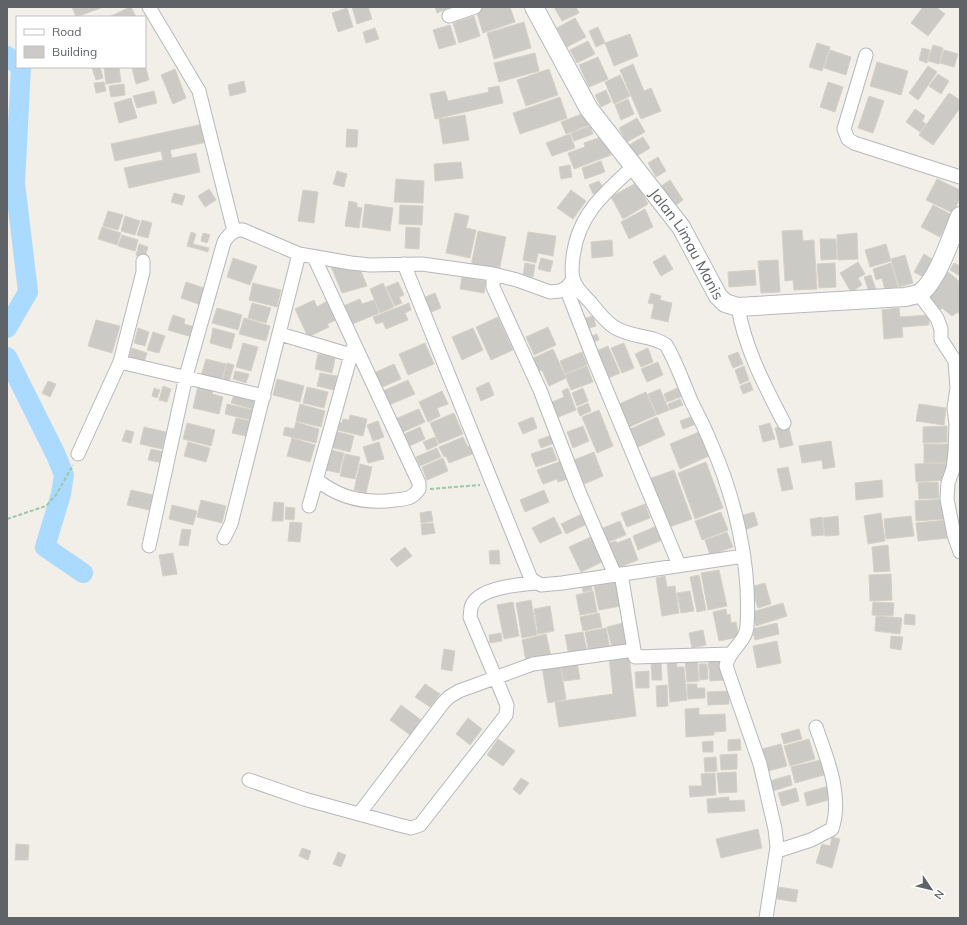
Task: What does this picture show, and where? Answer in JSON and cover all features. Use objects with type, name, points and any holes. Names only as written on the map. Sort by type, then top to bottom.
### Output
[{"type":"street","points":[[149,7],[199,91],[234,231]]},
{"type":"street","points":[[449,16],[475,7]]},
{"type":"street","name":"Jalan Limau Manis","points":[[534,7],[589,109],[680,227],[718,296],[725,303],[738,307],[905,297],[918,294]]},
{"type":"street","points":[[866,55],[844,129],[848,139],[854,143],[960,176]]},
{"type":"street","points":[[634,166],[610,188],[586,217],[577,233],[570,284],[594,360],[679,565]]},
{"type":"street","points":[[960,216],[936,271],[923,290],[918,294],[937,318],[941,329],[941,339],[955,362],[957,388],[954,408],[956,424],[955,452],[954,469],[948,483],[947,499],[954,535],[960,552]]},
{"type":"street","points":[[149,546],[186,376],[224,242],[234,231],[243,230],[299,254],[314,257],[370,265],[422,264],[493,274],[517,280],[550,292],[560,291],[570,284]]},
{"type":"street","points":[[224,538],[231,524],[299,254]]},
{"type":"street","points":[[314,257],[352,349],[419,483],[419,489],[415,495],[409,499],[376,502],[360,501],[338,494],[317,480]]},
{"type":"street","points":[[78,454],[120,362],[143,272],[143,261]]},
{"type":"street","points":[[404,264],[531,579],[541,585],[562,584],[618,574],[744,556]]},
{"type":"street","points":[[493,274],[493,287],[540,390],[580,494],[618,574],[635,657],[731,654]]},
{"type":"street","points":[[570,284],[606,321],[616,328],[642,338],[661,341],[668,349],[711,441],[721,468],[734,512],[744,556],[748,594],[747,629],[742,641],[727,661],[727,670],[765,783],[775,829],[777,851],[766,918]]},
{"type":"street","points":[[738,307],[741,328],[757,371],[784,423]]},
{"type":"street","points":[[280,334],[352,349]]},
{"type":"street","points":[[309,506],[352,349]]},
{"type":"street","points":[[120,362],[186,376],[264,396]]},
{"type":"street","points":[[249,780],[304,799],[411,828],[420,825],[506,715],[507,705],[470,617],[472,605],[478,596],[492,591],[510,586],[536,583]]},
{"type":"street","points":[[359,814],[446,700],[459,691],[534,664],[634,650]]},
{"type":"street","points":[[777,851],[811,840],[832,829],[836,816],[835,797],[829,766],[816,727]]},
{"type":"path","points":[[7,519],[46,506],[56,495],[65,481],[78,454]]},
{"type":"path","points":[[419,489],[442,489],[493,483]]},
{"type":"building","points":[[72,7],[101,8],[79,16],[76,16]]},
{"type":"building","points":[[130,7],[136,16],[111,16]]},
{"type":"building","points":[[352,7],[368,7],[372,19],[357,24]]},
{"type":"building","points":[[435,7],[451,7],[437,13]]},
{"type":"building","points":[[484,7],[510,7],[515,22],[483,33],[476,10]]},
{"type":"building","points":[[554,7],[576,7],[579,13],[562,21]]},
{"type":"building","points":[[923,7],[936,7],[945,14],[928,36],[911,23]]},
{"type":"building","points":[[347,8],[353,27],[338,32],[332,13]]},
{"type":"building","points":[[474,16],[480,36],[459,43],[453,23]]},
{"type":"building","points":[[575,18],[586,37],[567,47],[557,28]]},
{"type":"building","points":[[524,22],[531,48],[494,59],[487,33]]},
{"type":"building","points":[[450,25],[456,44],[439,49],[433,30]]},
{"type":"building","points":[[598,27],[605,43],[596,47],[589,31]]},
{"type":"building","points":[[375,28],[379,39],[366,43],[363,32]]},
{"type":"building","points":[[630,34],[638,56],[614,66],[605,43]]},
{"type":"building","points":[[588,41],[595,54],[577,63],[570,50]]},
{"type":"building","points":[[817,43],[830,47],[822,71],[809,67]]},
{"type":"building","points":[[933,45],[943,48],[939,64],[928,61]]},
{"type":"building","points":[[922,48],[930,50],[927,63],[919,60]]},
{"type":"building","points":[[830,50],[851,57],[846,75],[824,68]]},
{"type":"building","points":[[944,50],[958,54],[954,67],[940,63]]},
{"type":"building","points":[[535,53],[539,71],[499,82],[494,63]]},
{"type":"building","points":[[598,57],[608,79],[589,87],[579,65]]},
{"type":"building","points":[[877,62],[908,71],[901,95],[870,86]]},
{"type":"building","points":[[633,64],[644,91],[651,88],[661,111],[641,119],[620,70]]},
{"type":"building","points":[[928,66],[937,72],[918,100],[909,93]]},
{"type":"building","points":[[92,68],[100,68],[103,78],[96,80]]},
{"type":"building","points":[[104,68],[119,68],[121,82],[106,84]]},
{"type":"building","points":[[132,68],[146,68],[149,80],[136,84]]},
{"type":"building","points":[[175,69],[186,98],[173,104],[161,75]]},
{"type":"building","points":[[549,69],[558,95],[526,106],[517,80]]},
{"type":"building","points":[[938,74],[949,81],[941,94],[929,86]]},
{"type":"building","points":[[620,75],[630,96],[614,104],[605,82]]},
{"type":"building","points":[[244,81],[246,92],[230,96],[228,85]]},
{"type":"building","points":[[104,82],[106,91],[96,93],[94,83]]},
{"type":"building","points":[[828,82],[843,87],[835,112],[820,107]]},
{"type":"building","points":[[124,84],[125,95],[111,97],[109,86]]},
{"type":"building","points":[[499,86],[503,103],[435,119],[430,94],[445,91],[448,101],[489,92],[488,88]]},
{"type":"building","points":[[606,90],[611,102],[601,107],[595,95]]},
{"type":"building","points":[[154,91],[157,103],[137,108],[133,96]]},
{"type":"building","points":[[949,93],[960,100],[960,108],[933,145],[919,135]]},
{"type":"building","points":[[869,96],[884,101],[873,133],[858,128]]},
{"type":"building","points":[[560,97],[567,118],[520,134],[513,113]]},
{"type":"building","points":[[131,98],[137,118],[119,123],[114,103]]},
{"type":"building","points":[[628,99],[634,114],[621,120],[615,105]]},
{"type":"building","points":[[915,109],[925,116],[922,121],[926,124],[920,132],[906,122]]},
{"type":"building","points":[[584,113],[589,125],[566,134],[561,122]]},
{"type":"building","points":[[465,115],[469,140],[443,144],[439,119]]},
{"type":"building","points":[[637,118],[645,132],[627,142],[619,128]]},
{"type":"building","points":[[203,124],[207,142],[170,150],[172,158],[196,153],[200,172],[129,188],[124,168],[163,160],[161,151],[115,161],[111,144]]},
{"type":"building","points":[[590,126],[593,134],[574,141],[571,133]]},
{"type":"building","points":[[347,129],[358,130],[357,147],[346,147]]},
{"type":"building","points":[[570,134],[575,148],[552,156],[546,143]]},
{"type":"building","points":[[604,136],[611,155],[574,169],[568,153],[585,147],[584,143]]},
{"type":"building","points":[[643,137],[650,148],[634,158],[627,146]]},
{"type":"building","points":[[658,157],[666,171],[656,177],[648,163]]},
{"type":"building","points":[[601,161],[605,172],[585,179],[582,168]]},
{"type":"building","points":[[461,162],[463,178],[435,181],[434,164]]},
{"type":"building","points":[[570,165],[572,177],[561,179],[559,167]]},
{"type":"building","points":[[337,171],[347,174],[344,187],[333,184]]},
{"type":"building","points":[[396,179],[424,181],[423,203],[394,202]]},
{"type":"building","points":[[937,179],[960,190],[960,198],[953,213],[926,200]]},
{"type":"building","points":[[670,180],[683,200],[673,207],[660,187]]},
{"type":"building","points":[[599,181],[604,189],[593,194],[589,185]]},
{"type":"building","points":[[636,183],[648,204],[623,219],[611,197]]},
{"type":"building","points":[[209,189],[216,200],[205,207],[198,196]]},
{"type":"building","points":[[303,190],[318,192],[314,223],[298,221]]},
{"type":"building","points":[[571,190],[586,201],[573,219],[557,208]]},
{"type":"building","points":[[174,193],[185,196],[182,205],[171,202]]},
{"type":"building","points":[[349,201],[357,203],[357,207],[362,208],[359,228],[345,226]]},
{"type":"building","points":[[365,204],[393,208],[390,231],[362,227]]},
{"type":"building","points":[[400,205],[423,206],[422,225],[399,224]]},
{"type":"building","points":[[933,205],[952,215],[940,237],[921,227]]},
{"type":"building","points":[[645,209],[653,227],[629,239],[621,222]]},
{"type":"building","points":[[108,211],[123,215],[118,230],[103,226]]},
{"type":"building","points":[[455,213],[469,216],[466,228],[476,230],[470,258],[446,253]]},
{"type":"building","points":[[125,216],[140,221],[135,235],[121,231]]},
{"type":"building","points":[[142,220],[152,223],[148,238],[137,235]]},
{"type":"building","points":[[102,227],[121,233],[117,245],[98,239]]},
{"type":"building","points":[[406,227],[420,228],[419,249],[405,248]]},
{"type":"building","points":[[802,230],[803,241],[814,240],[817,289],[794,290],[793,280],[785,281],[782,231]]},
{"type":"building","points":[[478,231],[506,237],[499,271],[471,266]]},
{"type":"building","points":[[191,232],[196,234],[193,244],[209,248],[208,252],[187,246]]},
{"type":"building","points":[[528,232],[556,236],[553,256],[538,253],[536,263],[523,260]]},
{"type":"building","points":[[203,233],[210,235],[207,243],[201,241]]},
{"type":"building","points":[[857,233],[858,259],[838,260],[837,235]]},
{"type":"building","points":[[122,235],[138,240],[135,251],[118,246]]},
{"type":"building","points":[[820,239],[836,239],[837,259],[821,260]]},
{"type":"building","points":[[612,240],[613,256],[592,258],[591,242]]},
{"type":"building","points":[[139,244],[148,247],[145,257],[136,255]]},
{"type":"building","points":[[886,244],[891,261],[870,267],[865,250]]},
{"type":"building","points":[[924,254],[935,261],[925,278],[914,272]]},
{"type":"building","points":[[665,255],[673,269],[661,276],[653,262]]},
{"type":"building","points":[[905,255],[913,283],[899,287],[891,259]]},
{"type":"building","points":[[233,258],[257,266],[250,285],[227,277]]},
{"type":"building","points":[[541,258],[553,261],[550,272],[538,269]]},
{"type":"building","points":[[778,260],[780,292],[761,293],[758,261]]},
{"type":"building","points":[[858,262],[865,274],[858,278],[862,285],[851,292],[840,273]]},
{"type":"building","points":[[525,263],[535,265],[533,277],[523,275]]},
{"type":"building","points":[[835,263],[836,287],[819,288],[817,264]]},
{"type":"building","points":[[891,263],[898,287],[885,290],[882,278],[876,280],[873,269]]},
{"type":"building","points":[[954,263],[960,266],[960,276],[950,270]]},
{"type":"building","points":[[330,264],[360,269],[367,286],[342,293]]},
{"type":"building","points":[[755,270],[756,285],[729,287],[728,272]]},
{"type":"building","points":[[948,272],[959,281],[960,316],[958,312],[952,316],[942,308],[937,313],[926,299]]},
{"type":"building","points":[[871,275],[876,290],[869,292],[864,277]]},
{"type":"building","points":[[462,277],[486,281],[484,293],[460,289]]},
{"type":"building","points":[[186,282],[207,289],[201,305],[181,298]]},
{"type":"building","points":[[398,282],[404,295],[399,297],[402,303],[395,306],[386,287]]},
{"type":"building","points":[[253,283],[281,290],[277,307],[249,300]]},
{"type":"building","points":[[383,283],[394,307],[380,313],[370,289]]},
{"type":"building","points":[[435,293],[441,308],[429,313],[423,298]]},
{"type":"building","points":[[651,293],[661,296],[660,300],[672,303],[668,322],[651,318],[654,304],[648,303]]},
{"type":"building","points":[[360,299],[362,304],[374,300],[379,313],[350,325],[343,306]]},
{"type":"building","points":[[314,300],[317,307],[327,301],[336,320],[327,324],[329,327],[308,337],[295,309]]},
{"type":"building","points":[[252,303],[271,308],[266,323],[248,318]]},
{"type":"building","points":[[409,303],[411,310],[405,313],[408,320],[386,329],[383,322],[376,324],[373,317]]},
{"type":"building","points":[[217,308],[242,315],[238,330],[212,323]]},
{"type":"building","points":[[899,308],[900,317],[929,315],[929,325],[902,327],[903,337],[884,339],[882,310]]},
{"type":"building","points":[[173,315],[185,319],[184,324],[195,327],[192,337],[168,330]]},
{"type":"building","points":[[593,316],[596,326],[586,329],[583,319]]},
{"type":"building","points":[[498,317],[513,350],[491,360],[476,327]]},
{"type":"building","points":[[244,318],[270,326],[266,341],[239,334]]},
{"type":"building","points":[[96,320],[120,326],[112,353],[88,346]]},
{"type":"building","points":[[548,327],[556,345],[534,355],[526,337]]},
{"type":"building","points":[[138,328],[149,332],[145,346],[134,343]]},
{"type":"building","points":[[213,328],[235,334],[231,349],[210,343]]},
{"type":"building","points":[[473,328],[483,350],[462,360],[452,337]]},
{"type":"building","points":[[153,332],[165,336],[159,353],[147,350]]},
{"type":"building","points":[[597,334],[599,340],[590,343],[588,337]]},
{"type":"building","points":[[243,343],[258,347],[251,371],[236,367]]},
{"type":"building","points":[[425,343],[434,364],[408,375],[399,354]]},
{"type":"building","points":[[624,343],[634,368],[622,373],[611,348]]},
{"type":"building","points":[[608,346],[620,373],[604,380],[592,353]]},
{"type":"building","points":[[132,348],[147,353],[143,365],[128,361]]},
{"type":"building","points":[[648,348],[653,362],[641,367],[635,354]]},
{"type":"building","points":[[553,349],[566,378],[549,386],[542,370],[536,373],[529,360]]},
{"type":"building","points":[[582,352],[587,365],[565,374],[560,361]]},
{"type":"building","points":[[738,352],[743,364],[733,368],[728,356]]},
{"type":"building","points":[[318,354],[335,358],[332,373],[315,369]]},
{"type":"building","points":[[206,359],[226,364],[221,382],[201,376]]},
{"type":"building","points":[[658,362],[663,375],[647,382],[641,369]]},
{"type":"building","points":[[227,363],[234,365],[228,385],[222,383]]},
{"type":"building","points":[[394,364],[401,379],[380,388],[374,373]]},
{"type":"building","points":[[587,366],[593,382],[571,390],[565,375]]},
{"type":"building","points":[[744,366],[749,380],[740,384],[735,370]]},
{"type":"building","points":[[235,371],[249,374],[246,383],[233,379]]},
{"type":"building","points":[[320,373],[337,376],[334,390],[317,386]]},
{"type":"building","points":[[277,379],[304,386],[300,402],[273,395]]},
{"type":"building","points":[[408,380],[415,394],[389,405],[383,391]]},
{"type":"building","points":[[48,381],[56,384],[50,397],[42,393]]},
{"type":"building","points":[[489,382],[494,395],[481,401],[476,388]]},
{"type":"building","points":[[750,382],[753,390],[743,394],[740,386]]},
{"type":"building","points":[[163,386],[171,389],[167,402],[159,400]]},
{"type":"building","points":[[198,386],[213,390],[212,394],[223,397],[219,414],[193,408]]},
{"type":"building","points":[[307,387],[328,392],[324,408],[303,403]]},
{"type":"building","points":[[680,387],[683,396],[667,402],[664,394]]},
{"type":"building","points":[[154,388],[160,390],[157,398],[152,396]]},
{"type":"building","points":[[568,388],[576,410],[556,418],[550,403],[564,397],[562,391]]},
{"type":"building","points":[[583,388],[588,401],[577,406],[572,393]]},
{"type":"building","points":[[660,389],[669,410],[657,415],[648,394]]},
{"type":"building","points":[[442,391],[448,404],[437,408],[440,416],[428,422],[419,402]]},
{"type":"building","points":[[646,392],[656,415],[627,428],[617,405]]},
{"type":"building","points":[[234,395],[256,401],[253,409],[231,403]]},
{"type":"building","points":[[680,399],[683,405],[670,410],[668,404]]},
{"type":"building","points":[[588,403],[591,411],[580,416],[577,408]]},
{"type":"building","points":[[227,404],[253,410],[251,420],[225,414]]},
{"type":"building","points":[[300,404],[325,411],[321,427],[296,421]]},
{"type":"building","points":[[919,404],[946,408],[944,425],[916,421]]},
{"type":"building","points":[[419,409],[425,422],[401,433],[395,419]]},
{"type":"building","points":[[599,410],[613,446],[597,453],[582,417]]},
{"type":"building","points":[[454,413],[463,434],[439,444],[430,423]]},
{"type":"building","points":[[350,415],[367,419],[363,436],[333,429],[335,421],[342,423],[343,419],[349,420]]},
{"type":"building","points":[[693,416],[696,424],[683,429],[680,421]]},
{"type":"building","points":[[533,417],[537,428],[523,434],[518,423]]},
{"type":"building","points":[[657,417],[665,435],[638,447],[630,429]]},
{"type":"building","points":[[236,418],[250,421],[246,436],[232,433]]},
{"type":"building","points":[[378,421],[384,437],[373,441],[367,425]]},
{"type":"building","points":[[296,422],[319,429],[316,443],[283,435],[285,427],[294,429]]},
{"type":"building","points":[[187,423],[215,430],[211,446],[183,439]]},
{"type":"building","points":[[770,423],[775,439],[763,442],[759,426]]},
{"type":"building","points":[[788,424],[793,445],[780,448],[775,428]]},
{"type":"building","points":[[583,426],[589,441],[573,448],[567,432]]},
{"type":"building","points":[[947,426],[947,442],[923,443],[923,427]]},
{"type":"building","points":[[144,427],[166,432],[162,449],[140,444]]},
{"type":"building","points":[[420,427],[425,439],[407,447],[402,435]]},
{"type":"building","points":[[126,430],[134,432],[131,443],[122,441]]},
{"type":"building","points":[[334,431],[354,436],[350,452],[330,447]]},
{"type":"building","points":[[699,432],[709,456],[680,469],[670,444]]},
{"type":"building","points":[[552,435],[555,443],[541,448],[538,440]]},
{"type":"building","points":[[435,437],[438,445],[427,450],[423,442]]},
{"type":"building","points":[[463,437],[468,447],[472,445],[475,453],[449,463],[439,447]]},
{"type":"building","points":[[292,438],[315,445],[310,462],[287,456]]},
{"type":"building","points":[[831,441],[835,467],[823,469],[822,460],[802,463],[799,446]]},
{"type":"building","points":[[188,442],[210,448],[206,462],[184,456]]},
{"type":"building","points":[[379,442],[384,459],[368,463],[363,447]]},
{"type":"building","points":[[924,444],[952,444],[952,462],[924,463]]},
{"type":"building","points":[[552,447],[557,460],[536,467],[531,454]]},
{"type":"building","points":[[437,448],[441,457],[420,466],[416,457]]},
{"type":"building","points":[[151,449],[164,452],[162,463],[148,460]]},
{"type":"building","points":[[331,450],[344,453],[339,473],[326,470]]},
{"type":"building","points":[[594,452],[603,476],[584,484],[574,460]]},
{"type":"building","points":[[345,454],[360,457],[355,479],[340,476]]},
{"type":"building","points":[[443,458],[448,471],[427,480],[422,467]]},
{"type":"building","points":[[561,461],[568,479],[558,482],[557,479],[543,484],[537,470]]},
{"type":"building","points":[[706,462],[723,508],[695,519],[678,473]]},
{"type":"building","points":[[946,463],[946,480],[916,482],[915,464]]},
{"type":"building","points":[[360,464],[372,467],[366,493],[354,490]]},
{"type":"building","points":[[788,467],[793,489],[782,491],[777,469]]},
{"type":"building","points":[[674,470],[692,519],[667,528],[649,479]]},
{"type":"building","points":[[882,480],[883,497],[856,500],[855,483]]},
{"type":"building","points":[[938,482],[939,498],[919,499],[918,483]]},
{"type":"building","points":[[131,490],[153,495],[149,510],[127,505]]},
{"type":"building","points":[[544,490],[549,502],[525,512],[520,500]]},
{"type":"building","points":[[944,499],[945,519],[916,521],[915,501]]},
{"type":"building","points":[[201,500],[226,506],[222,523],[197,517]]},
{"type":"building","points":[[274,502],[284,503],[283,521],[272,521]]},
{"type":"building","points":[[645,504],[650,518],[627,527],[621,513]]},
{"type":"building","points":[[172,505],[197,511],[193,525],[169,519]]},
{"type":"building","points":[[286,507],[295,508],[294,520],[285,519]]},
{"type":"building","points":[[431,511],[433,521],[421,523],[420,513]]},
{"type":"building","points":[[721,512],[728,530],[702,540],[695,521]]},
{"type":"building","points":[[754,512],[758,525],[745,530],[740,516]]},
{"type":"building","points":[[881,513],[885,541],[868,544],[864,516]]},
{"type":"building","points":[[582,514],[587,524],[566,534],[561,524]]},
{"type":"building","points":[[838,516],[839,535],[825,536],[823,518]]},
{"type":"building","points":[[911,516],[914,536],[886,539],[884,519]]},
{"type":"building","points":[[554,517],[562,533],[540,543],[532,528]]},
{"type":"building","points":[[822,517],[824,535],[812,536],[810,519]]},
{"type":"building","points":[[947,520],[948,538],[918,541],[916,523]]},
{"type":"building","points":[[620,521],[626,535],[608,542],[603,528]]},
{"type":"building","points":[[290,522],[302,523],[300,542],[288,541]]},
{"type":"building","points":[[433,523],[435,533],[422,535],[421,524]]},
{"type":"building","points":[[657,526],[662,540],[638,550],[633,536]]},
{"type":"building","points":[[182,529],[191,530],[188,546],[179,545]]},
{"type":"building","points":[[727,532],[733,547],[710,555],[705,540]]},
{"type":"building","points":[[595,535],[606,560],[581,572],[569,547]]},
{"type":"building","points":[[630,538],[638,560],[615,569],[606,544],[616,541],[617,543]]},
{"type":"building","points":[[888,545],[890,571],[874,572],[872,547]]},
{"type":"building","points":[[405,547],[412,556],[397,567],[390,559]]},
{"type":"building","points":[[499,550],[500,564],[490,564],[489,551]]},
{"type":"building","points":[[173,553],[177,574],[163,576],[159,555]]},
{"type":"building","points":[[719,570],[727,606],[708,610],[701,573]]},
{"type":"building","points":[[891,574],[892,600],[870,601],[869,575]]},
{"type":"building","points":[[699,575],[706,610],[697,612],[690,577]]},
{"type":"building","points":[[665,576],[667,587],[675,586],[679,613],[662,616],[656,578]]},
{"type":"building","points":[[616,582],[621,606],[599,610],[594,586]]},
{"type":"building","points":[[591,583],[592,590],[583,592],[582,585]]},
{"type":"building","points":[[765,583],[771,604],[758,608],[751,587]]},
{"type":"building","points":[[593,591],[597,612],[580,615],[576,595]]},
{"type":"building","points":[[690,591],[694,611],[681,613],[677,593]]},
{"type":"building","points":[[531,600],[537,635],[522,638],[516,603]]},
{"type":"building","points":[[513,602],[519,636],[504,639],[497,605]]},
{"type":"building","points":[[873,602],[894,603],[893,616],[872,615]]},
{"type":"building","points":[[783,603],[787,616],[756,626],[752,612]]},
{"type":"building","points":[[550,606],[554,631],[538,634],[534,609]]},
{"type":"building","points":[[726,609],[727,615],[730,614],[731,623],[736,622],[739,637],[719,641],[713,612]]},
{"type":"building","points":[[599,613],[602,627],[583,631],[580,617]]},
{"type":"building","points":[[905,614],[915,615],[915,625],[904,624]]},
{"type":"building","points":[[876,616],[902,618],[900,634],[875,631]]},
{"type":"building","points":[[623,623],[628,645],[612,648],[607,627]]},
{"type":"building","points":[[777,623],[779,634],[755,640],[752,629]]},
{"type":"building","points":[[606,628],[610,649],[589,653],[585,632]]},
{"type":"building","points":[[703,630],[706,645],[692,648],[689,633]]},
{"type":"building","points":[[583,632],[587,652],[569,656],[565,635]]},
{"type":"building","points":[[501,633],[502,641],[490,643],[489,635]]},
{"type":"building","points":[[546,634],[551,656],[526,661],[522,640]]},
{"type":"building","points":[[891,636],[903,637],[901,650],[890,648]]},
{"type":"building","points":[[777,641],[781,663],[757,668],[753,646]]},
{"type":"building","points":[[444,649],[455,651],[452,671],[441,669]]},
{"type":"building","points":[[629,655],[636,716],[559,727],[555,702],[613,694],[609,657]]},
{"type":"building","points":[[723,657],[725,680],[710,681],[708,658]]},
{"type":"building","points":[[697,658],[699,681],[687,682],[685,659]]},
{"type":"building","points":[[676,659],[677,667],[684,667],[687,700],[670,702],[667,660]]},
{"type":"building","points":[[661,661],[662,680],[652,680],[651,662]]},
{"type":"building","points":[[577,662],[580,679],[564,681],[561,665]]},
{"type":"building","points":[[560,664],[566,699],[548,703],[542,667]]},
{"type":"building","points":[[699,664],[707,664],[708,679],[700,680]]},
{"type":"building","points":[[649,671],[649,688],[636,688],[635,672]]},
{"type":"building","points":[[425,684],[440,694],[430,707],[415,697]]},
{"type":"building","points":[[687,684],[697,684],[697,688],[705,688],[705,698],[688,699]]},
{"type":"building","points":[[667,685],[668,706],[657,707],[656,686]]},
{"type":"building","points":[[729,691],[729,704],[708,705],[707,692]]},
{"type":"building","points":[[401,705],[421,720],[410,735],[390,720]]},
{"type":"building","points":[[699,708],[699,715],[725,714],[726,731],[714,732],[714,735],[686,737],[685,709]]},
{"type":"building","points":[[468,718],[482,729],[470,745],[456,734]]},
{"type":"building","points":[[799,729],[802,739],[784,744],[781,734]]},
{"type":"building","points":[[498,739],[515,751],[503,766],[487,755]]},
{"type":"building","points":[[740,739],[741,750],[728,751],[728,740]]},
{"type":"building","points":[[809,739],[815,759],[790,766],[784,746]]},
{"type":"building","points":[[713,741],[713,752],[703,752],[702,742]]},
{"type":"building","points":[[781,744],[787,766],[764,772],[758,750]]},
{"type":"building","points":[[737,754],[737,769],[721,770],[720,755]]},
{"type":"building","points":[[716,757],[717,771],[705,772],[704,758]]},
{"type":"building","points":[[820,760],[824,775],[795,783],[791,767]]},
{"type":"building","points":[[736,772],[737,792],[719,793],[717,773]]},
{"type":"building","points":[[715,773],[716,795],[690,797],[689,786],[702,786],[701,774]]},
{"type":"building","points":[[790,775],[792,785],[773,791],[770,781]]},
{"type":"building","points":[[521,778],[529,783],[520,795],[513,789]]},
{"type":"building","points":[[829,786],[832,799],[807,806],[804,793]]},
{"type":"building","points":[[796,788],[799,801],[782,806],[778,793]]},
{"type":"building","points":[[729,797],[729,801],[744,800],[745,811],[708,813],[707,799]]},
{"type":"building","points":[[758,829],[762,848],[721,858],[716,839]]},
{"type":"building","points":[[832,837],[840,839],[832,868],[816,863],[822,844],[830,846]]},
{"type":"building","points":[[16,844],[29,845],[28,860],[15,860]]},
{"type":"building","points":[[302,848],[311,851],[308,860],[299,856]]},
{"type":"building","points":[[338,852],[346,855],[341,867],[333,864]]},
{"type":"building","points":[[778,887],[798,890],[796,902],[777,899]]},
{"type":"waterway","points":[[7,56],[16,63]]},
{"type":"waterway","points":[[7,328],[28,292],[15,183],[21,68]]},
{"type":"waterway","points":[[7,357],[56,455],[64,475],[61,494],[45,547],[83,573]]}]
